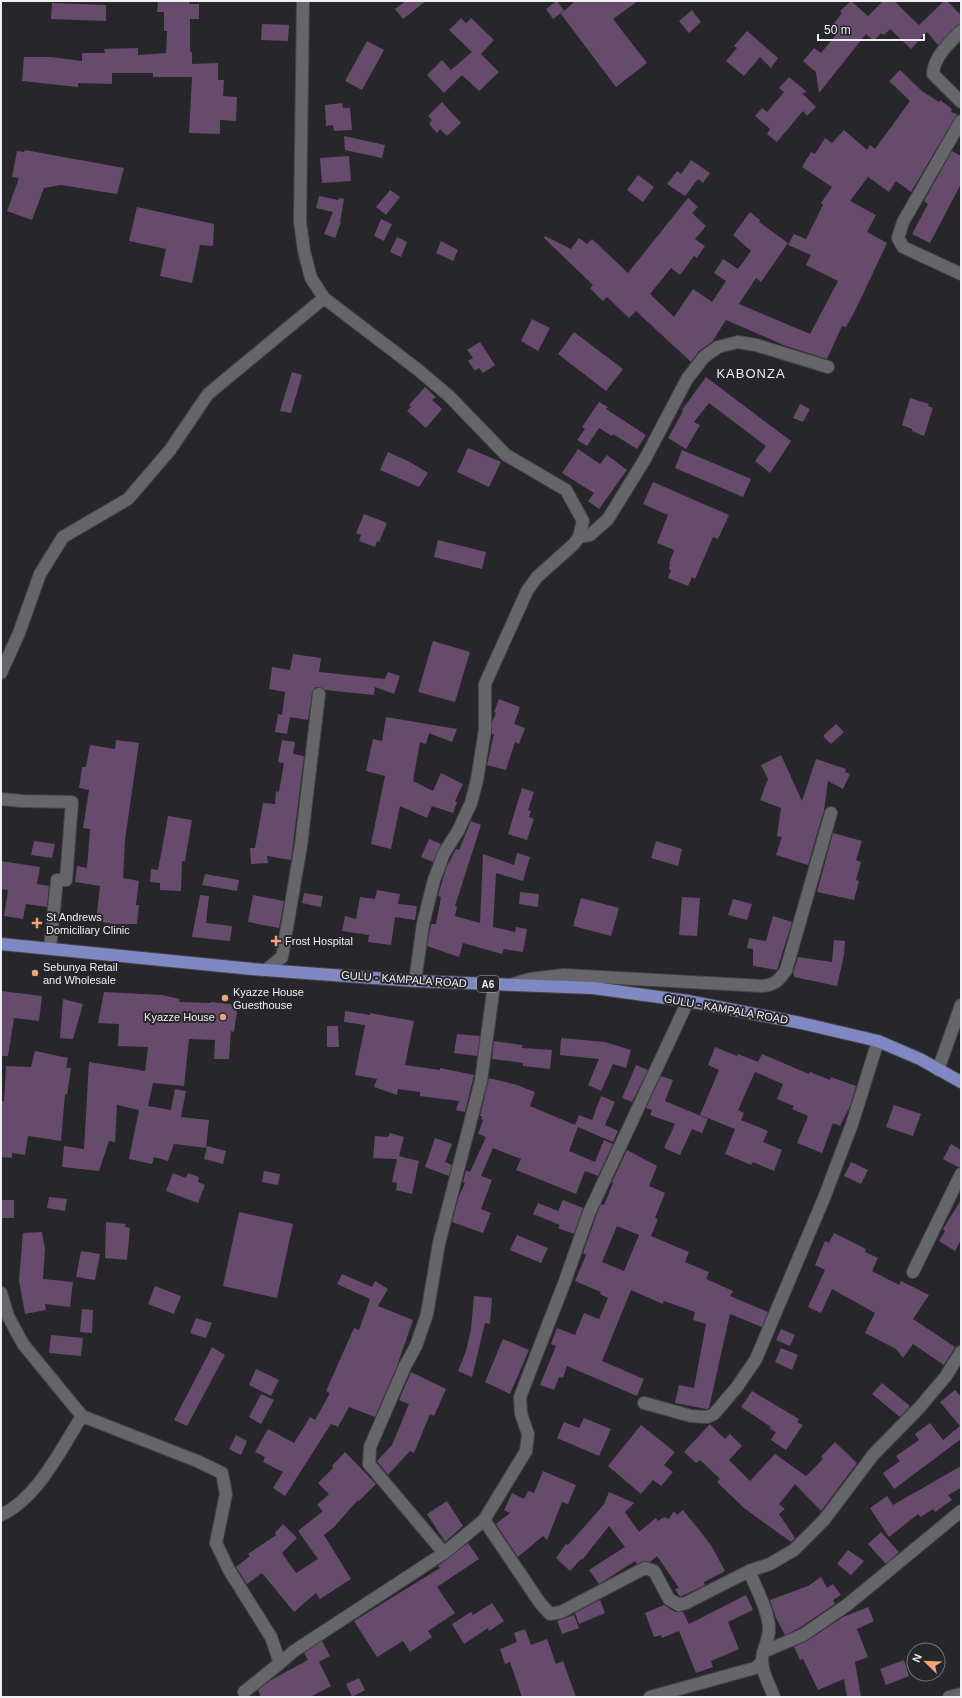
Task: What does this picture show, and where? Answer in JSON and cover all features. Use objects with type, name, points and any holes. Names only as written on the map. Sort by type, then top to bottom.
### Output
[{"type":"main road","name":"GULU - KAMPALA ROAD","points":[[1,944],[266,970],[415,981],[593,988],[688,1001],[878,1040],[961,1082]]},
{"type":"street","points":[[303,1],[300,221],[304,251],[311,278],[324,298],[417,369],[449,396],[506,455],[566,490],[583,521],[579,537],[574,544],[537,577],[527,590],[485,684],[485,730],[477,780],[471,803],[458,831],[444,853],[434,880],[423,924],[415,981]]},
{"type":"street","points":[[961,31],[938,57],[933,67],[933,74],[961,102]]},
{"type":"street","points":[[961,122],[903,222],[898,238],[903,247],[961,274]]},
{"type":"street","points":[[1,673],[20,633],[40,574],[63,538],[128,499],[170,450],[208,394],[324,298]]},
{"type":"street","points":[[579,537],[590,535],[608,519],[645,459],[687,379],[704,357],[718,347],[738,342],[756,345],[828,367]]},
{"type":"street","points":[[266,970],[282,957],[302,844],[319,694]]},
{"type":"street","points":[[1,799],[72,802],[66,880],[57,880],[50,948]]},
{"type":"street","points":[[512,985],[530,979],[564,975],[762,986],[772,985],[780,979],[786,970],[831,813]]},
{"type":"street","points":[[444,1553],[369,1464],[370,1447],[405,1366],[416,1346],[427,1314],[439,1243],[481,1081],[494,984]]},
{"type":"street","points":[[241,1695],[294,1651],[444,1553],[484,1520],[526,1452],[528,1434],[521,1414],[520,1397],[557,1304],[589,1213],[688,1001]]},
{"type":"street","points":[[938,1070],[961,1005]]},
{"type":"street","points":[[644,1403],[691,1416],[707,1417],[714,1414],[737,1387],[756,1358],[824,1198],[852,1124],[878,1040]]},
{"type":"street","points":[[913,1272],[961,1174]]},
{"type":"street","points":[[1,1293],[8,1316],[23,1344],[82,1416],[197,1460],[222,1473],[226,1494],[216,1543],[229,1570],[270,1637],[280,1663]]},
{"type":"street","points":[[484,1520],[540,1603],[550,1614],[561,1612],[645,1568],[654,1571],[669,1599],[679,1605],[686,1603],[749,1571],[770,1564],[794,1550],[824,1520],[873,1455],[920,1407],[946,1376],[961,1352]]},
{"type":"street","points":[[1,1515],[20,1504],[36,1487],[82,1416]]},
{"type":"street","points":[[762,1658],[803,1635],[847,1605],[961,1512]]},
{"type":"street","points":[[650,1697],[755,1668],[762,1658],[768,1641],[769,1629],[768,1618],[749,1571]]},
{"type":"street","points":[[762,1658],[774,1697]]},
{"type":"street","points":[[949,1697],[961,1694]]},
{"type":"building","points":[[158,1],[189,1],[189,4],[199,4],[199,19],[190,19],[190,52],[192,52],[192,64],[218,63],[218,80],[224,80],[223,96],[237,97],[236,121],[220,120],[220,134],[189,133],[192,77],[153,77],[153,73],[112,73],[112,84],[78,83],[78,87],[22,81],[24,57],[51,57],[82,61],[82,53],[105,53],[104,49],[138,48],[138,55],[166,53],[167,31],[164,31],[164,12],[157,12]]},
{"type":"building","points":[[406,1],[426,1],[403,19],[395,9]]},
{"type":"building","points":[[557,1],[564,11],[553,19],[546,9]]},
{"type":"building","points":[[575,1],[638,1],[613,19],[647,63],[616,87],[561,14]]},
{"type":"building","points":[[851,1],[868,16],[883,1],[894,1],[919,25],[944,1],[947,1],[961,15],[961,24],[956,26],[938,45],[927,32],[911,49],[890,29],[884,35],[881,33],[874,41],[866,34],[819,93],[816,72],[803,61],[814,48],[821,53],[839,31],[832,26],[842,13],[840,11]]},
{"type":"building","points":[[52,3],[106,5],[106,21],[51,19]]},
{"type":"building","points":[[692,10],[701,22],[689,33],[679,21]]},
{"type":"building","points":[[461,18],[466,23],[471,18],[494,40],[481,54],[499,72],[479,91],[462,75],[444,93],[427,75],[442,60],[451,70],[472,52],[449,30]]},
{"type":"building","points":[[262,24],[289,25],[288,41],[261,40]]},
{"type":"building","points":[[747,31],[778,58],[771,68],[760,57],[744,76],[726,61],[737,48],[734,46]]},
{"type":"building","points":[[367,41],[384,50],[362,90],[345,81]]},
{"type":"building","points":[[900,70],[922,91],[939,102],[940,100],[952,109],[951,112],[957,114],[911,192],[896,181],[889,192],[868,177],[850,201],[876,215],[867,232],[887,243],[855,311],[846,327],[842,326],[827,359],[786,346],[726,320],[712,342],[699,351],[691,362],[636,311],[629,318],[607,297],[603,301],[590,288],[593,285],[544,238],[545,236],[571,249],[579,238],[587,244],[592,239],[628,273],[688,198],[698,207],[692,213],[706,226],[695,239],[705,246],[697,258],[694,256],[680,275],[671,268],[650,294],[674,317],[693,289],[712,302],[726,281],[714,273],[723,259],[738,269],[751,251],[733,235],[750,212],[760,220],[759,222],[788,243],[761,282],[756,278],[739,304],[810,334],[838,281],[806,265],[811,255],[788,245],[794,234],[806,239],[823,205],[821,203],[832,187],[802,167],[811,152],[815,154],[825,138],[832,143],[844,130],[867,150],[870,145],[875,149],[910,101],[889,81]]},
{"type":"building","points":[[789,77],[807,92],[802,93],[816,107],[807,116],[803,111],[777,142],[767,134],[770,129],[755,116],[762,108],[767,112],[784,92],[779,88]]},
{"type":"building","points":[[442,102],[461,123],[447,136],[440,129],[437,133],[429,124],[432,120],[428,116]]},
{"type":"building","points":[[342,103],[343,108],[350,108],[352,130],[334,131],[333,125],[326,126],[325,105]]},
{"type":"building","points":[[344,136],[385,145],[382,158],[345,150]]},
{"type":"building","points":[[25,150],[124,168],[117,194],[61,185],[44,188],[32,220],[7,211],[19,178],[12,177],[17,151],[24,152]]},
{"type":"building","points":[[952,151],[961,156],[961,184],[930,243],[912,234],[928,204],[924,201]]},
{"type":"building","points":[[349,156],[351,181],[322,183],[320,158]]},
{"type":"building","points":[[691,160],[710,173],[703,183],[698,179],[685,196],[667,184],[677,171],[681,174]]},
{"type":"building","points":[[638,175],[654,187],[643,202],[627,190]]},
{"type":"building","points":[[390,190],[400,197],[386,215],[376,207]]},
{"type":"building","points":[[319,196],[338,200],[339,198],[344,199],[341,222],[335,238],[324,234],[333,212],[316,208]]},
{"type":"building","points":[[137,207],[214,224],[213,246],[200,245],[192,283],[160,276],[166,249],[129,241]]},
{"type":"building","points":[[381,219],[392,224],[384,241],[374,236]]},
{"type":"building","points":[[397,237],[407,242],[401,257],[390,252]]},
{"type":"building","points":[[441,241],[458,250],[453,261],[436,253]]},
{"type":"building","points":[[532,319],[550,328],[538,351],[521,341]]},
{"type":"building","points":[[574,332],[623,369],[606,391],[558,354]]},
{"type":"building","points":[[480,342],[495,365],[483,373],[479,368],[475,371],[468,361],[473,358],[467,350]]},
{"type":"building","points":[[292,372],[302,375],[291,413],[280,411]]},
{"type":"building","points":[[706,377],[791,441],[770,473],[755,461],[766,446],[709,403],[694,422],[700,425],[686,449],[668,438],[683,411],[682,410]]},
{"type":"building","points":[[425,387],[436,397],[432,400],[442,409],[426,428],[407,411],[411,407],[409,405]]},
{"type":"building","points":[[910,398],[929,404],[928,406],[933,408],[924,436],[902,425]]},
{"type":"building","points":[[599,402],[608,407],[606,409],[646,435],[637,449],[613,434],[612,436],[599,428],[587,446],[577,440],[585,429],[582,427]]},
{"type":"building","points":[[800,404],[810,409],[803,422],[793,418]]},
{"type":"building","points":[[468,448],[501,462],[489,487],[457,472]]},
{"type":"building","points":[[578,449],[600,464],[607,455],[627,470],[599,509],[588,501],[594,493],[562,473]]},
{"type":"building","points":[[682,450],[751,479],[743,497],[675,468]]},
{"type":"building","points":[[388,452],[410,462],[428,473],[419,487],[380,470]]},
{"type":"building","points":[[653,482],[729,515],[718,539],[713,537],[695,579],[692,577],[688,586],[668,578],[671,570],[669,569],[669,564],[674,550],[657,543],[668,515],[643,504]]},
{"type":"building","points":[[364,514],[387,523],[379,542],[377,541],[375,547],[359,541],[361,535],[356,533]]},
{"type":"building","points":[[438,540],[486,552],[482,569],[434,557]]},
{"type":"building","points":[[433,641],[470,652],[455,702],[418,692]]},
{"type":"building","points":[[293,654],[321,658],[319,672],[385,679],[388,672],[400,676],[394,694],[375,687],[374,695],[325,690],[320,687],[316,687],[312,693],[308,720],[290,717],[287,734],[275,732],[278,714],[282,715],[285,692],[269,689],[272,667],[290,670]]},
{"type":"building","points":[[499,699],[520,707],[514,724],[525,728],[519,744],[515,742],[506,770],[487,765],[494,734],[492,734],[492,722],[496,713],[494,712]]},
{"type":"building","points":[[386,717],[457,729],[452,742],[429,733],[426,744],[420,742],[413,781],[433,791],[441,773],[463,784],[455,801],[457,802],[453,813],[432,806],[427,818],[400,806],[391,849],[371,844],[385,776],[366,771],[373,739],[382,741]]},
{"type":"building","points":[[836,724],[844,732],[831,744],[823,736]]},
{"type":"building","points":[[116,740],[139,743],[125,840],[123,878],[139,881],[136,905],[139,905],[137,924],[114,924],[96,921],[100,886],[75,882],[77,866],[87,868],[90,829],[83,828],[89,790],[79,788],[82,767],[86,767],[90,745],[115,749]]},
{"type":"building","points":[[282,740],[295,742],[293,754],[304,756],[291,860],[267,856],[268,863],[251,864],[250,848],[255,848],[263,803],[275,804],[276,791],[279,792],[284,763],[278,762]]},
{"type":"building","points":[[781,755],[802,801],[816,759],[846,769],[845,772],[850,774],[843,789],[828,781],[824,810],[808,865],[776,855],[782,837],[777,836],[781,808],[760,800],[768,779],[761,765]]},
{"type":"building","points":[[522,788],[534,792],[528,810],[531,811],[529,817],[534,819],[527,840],[508,834]]},
{"type":"building","points":[[168,816],[192,820],[185,861],[182,861],[181,891],[160,890],[160,883],[150,882],[151,869],[158,870]]},
{"type":"building","points":[[471,821],[481,825],[455,906],[457,907],[455,916],[480,923],[483,854],[514,865],[517,853],[530,857],[523,881],[496,873],[493,927],[515,932],[516,927],[527,929],[523,952],[504,949],[502,954],[463,943],[459,957],[427,946],[431,924],[436,924],[441,897],[438,896],[446,868],[456,849],[459,850]]},
{"type":"building","points":[[833,833],[862,841],[856,860],[861,862],[856,880],[859,881],[854,900],[817,892]]},
{"type":"building","points":[[429,839],[441,844],[433,862],[421,857]]},
{"type":"building","points":[[34,841],[55,844],[52,858],[31,855]]},
{"type":"building","points":[[656,841],[682,849],[678,866],[651,858]]},
{"type":"building","points":[[1,861],[40,867],[37,884],[49,886],[47,907],[26,904],[23,919],[4,916],[8,890],[1,889]]},
{"type":"building","points":[[205,874],[239,880],[237,891],[202,885]]},
{"type":"building","points":[[377,890],[400,894],[398,904],[417,906],[415,920],[395,917],[391,945],[368,942],[369,935],[342,931],[345,916],[356,919],[360,897],[375,899]]},
{"type":"building","points":[[520,892],[539,894],[538,907],[519,904]]},
{"type":"building","points":[[304,893],[323,896],[321,907],[302,903]]},
{"type":"building","points":[[200,895],[209,896],[206,923],[232,926],[230,941],[192,937]]},
{"type":"building","points":[[253,895],[284,901],[279,928],[248,922]]},
{"type":"building","points":[[682,897],[700,898],[697,936],[679,935]]},
{"type":"building","points":[[581,898],[619,908],[611,936],[573,926]]},
{"type":"building","points":[[733,899],[752,904],[747,920],[728,915]]},
{"type":"building","points":[[773,916],[792,922],[777,970],[753,966],[753,949],[747,948],[749,938],[766,941]]},
{"type":"building","points":[[834,940],[845,941],[844,955],[837,986],[794,977],[793,973],[798,957],[832,962]]},
{"type":"building","points":[[1,991],[42,996],[39,1021],[14,1018],[8,1056],[1,1056]]},
{"type":"building","points":[[104,992],[162,995],[180,999],[179,1002],[211,1002],[238,1005],[234,1032],[231,1031],[229,1059],[214,1059],[215,1040],[189,1039],[184,1086],[153,1083],[148,1106],[171,1110],[175,1089],[186,1091],[181,1117],[209,1120],[206,1148],[174,1144],[168,1161],[154,1157],[152,1164],[129,1159],[139,1110],[117,1105],[115,1142],[109,1141],[99,1171],[62,1167],[64,1146],[84,1149],[89,1062],[145,1071],[148,1047],[118,1046],[119,1024],[98,1023]]},
{"type":"building","points":[[63,999],[83,1004],[73,1039],[60,1038]]},
{"type":"building","points":[[345,1011],[370,1015],[370,1013],[414,1021],[405,1065],[440,1070],[440,1068],[474,1075],[465,1112],[456,1110],[459,1101],[420,1096],[420,1092],[398,1089],[397,1095],[374,1087],[377,1079],[355,1075],[365,1025],[344,1022]]},
{"type":"building","points":[[327,1026],[338,1026],[339,1047],[327,1047]]},
{"type":"building","points":[[457,1034],[480,1036],[477,1056],[454,1053]]},
{"type":"building","points":[[561,1038],[605,1042],[631,1050],[626,1068],[613,1064],[601,1091],[588,1085],[599,1059],[560,1055]]},
{"type":"building","points":[[494,1041],[522,1045],[522,1048],[552,1050],[550,1069],[523,1066],[523,1063],[492,1059]]},
{"type":"building","points":[[715,1047],[737,1056],[738,1054],[758,1062],[762,1054],[809,1074],[810,1072],[830,1080],[831,1077],[856,1086],[850,1106],[840,1126],[833,1123],[822,1153],[797,1143],[808,1116],[792,1109],[794,1106],[777,1099],[783,1084],[755,1072],[738,1110],[744,1113],[741,1120],[768,1131],[763,1142],[782,1150],[774,1171],[753,1162],[751,1165],[725,1154],[735,1129],[700,1115],[719,1070],[708,1065]]},
{"type":"building","points":[[35,1051],[68,1058],[66,1068],[71,1068],[67,1095],[65,1094],[61,1141],[28,1136],[25,1155],[12,1153],[12,1158],[1,1157],[1,1101],[4,1101],[6,1066],[31,1067]]},
{"type":"building","points":[[636,1065],[648,1070],[632,1102],[622,1098]]},
{"type":"building","points":[[661,1076],[673,1080],[665,1101],[708,1119],[702,1133],[692,1129],[680,1155],[664,1148],[675,1124],[650,1115],[652,1110],[646,1108]]},
{"type":"building","points":[[489,1078],[517,1085],[535,1092],[530,1106],[575,1125],[579,1115],[592,1120],[601,1096],[615,1102],[605,1125],[618,1131],[613,1142],[578,1127],[569,1151],[595,1162],[604,1140],[613,1144],[598,1176],[585,1171],[576,1194],[516,1170],[521,1159],[493,1148],[481,1176],[492,1180],[481,1209],[491,1213],[483,1233],[452,1222],[459,1196],[465,1183],[463,1182],[466,1170],[470,1172],[486,1137],[478,1134],[483,1120],[481,1119],[482,1116],[480,1116]]},
{"type":"building","points":[[894,1105],[921,1114],[913,1136],[886,1127]]},
{"type":"building","points":[[390,1133],[404,1137],[399,1156],[419,1161],[412,1194],[396,1190],[397,1183],[392,1182],[397,1159],[373,1158],[375,1136],[388,1137]]},
{"type":"building","points":[[435,1138],[452,1144],[445,1162],[452,1165],[449,1176],[425,1167]]},
{"type":"building","points":[[951,1144],[961,1150],[961,1167],[958,1167],[943,1159]]},
{"type":"building","points":[[207,1146],[226,1151],[223,1164],[204,1159]]},
{"type":"building","points":[[627,1150],[657,1166],[649,1186],[665,1193],[655,1218],[658,1219],[651,1236],[689,1252],[685,1262],[709,1272],[706,1279],[733,1291],[730,1296],[768,1312],[762,1327],[730,1314],[709,1408],[706,1409],[675,1403],[679,1385],[694,1388],[706,1324],[693,1320],[695,1312],[664,1301],[663,1304],[631,1290],[602,1361],[644,1379],[637,1396],[567,1366],[563,1378],[559,1377],[554,1390],[540,1385],[556,1346],[551,1344],[557,1328],[575,1335],[584,1313],[599,1319],[608,1298],[600,1294],[601,1292],[575,1281],[586,1255],[583,1253],[596,1216],[601,1204],[604,1205],[613,1183],[612,1182]],"holes":[[[617,1226],[639,1235],[624,1271],[602,1262]]]},
{"type":"building","points":[[851,1162],[868,1170],[861,1184],[844,1176]]},
{"type":"building","points":[[264,1171],[280,1174],[278,1185],[262,1182]]},
{"type":"building","points":[[173,1173],[186,1178],[188,1173],[199,1177],[198,1182],[205,1185],[198,1203],[166,1191]]},
{"type":"building","points":[[49,1197],[67,1199],[65,1211],[47,1208]]},
{"type":"building","points":[[1,1200],[14,1200],[14,1218],[1,1218]]},
{"type":"building","points":[[563,1200],[583,1208],[574,1234],[558,1228],[560,1225],[533,1214],[538,1203],[558,1211]]},
{"type":"building","points":[[961,1200],[961,1240],[955,1251],[939,1241],[945,1231],[943,1229]]},
{"type":"building","points":[[239,1212],[293,1224],[277,1298],[223,1286]]},
{"type":"building","points":[[106,1222],[126,1224],[125,1227],[130,1228],[127,1260],[105,1258]]},
{"type":"building","points":[[42,1232],[45,1249],[43,1279],[73,1282],[70,1307],[45,1304],[46,1310],[25,1314],[19,1280],[23,1233]]},
{"type":"building","points":[[834,1233],[866,1249],[865,1252],[878,1258],[872,1271],[899,1285],[901,1281],[929,1295],[913,1319],[955,1347],[944,1365],[913,1344],[903,1358],[896,1349],[865,1333],[875,1313],[832,1289],[821,1313],[808,1307],[825,1270],[815,1265],[825,1241],[829,1243]]},
{"type":"building","points":[[517,1235],[548,1248],[541,1263],[510,1250]]},
{"type":"building","points":[[81,1251],[100,1254],[95,1280],[76,1277]]},
{"type":"building","points":[[342,1274],[372,1287],[375,1281],[388,1289],[378,1306],[413,1320],[397,1366],[375,1417],[349,1407],[338,1427],[331,1424],[285,1496],[273,1488],[283,1472],[263,1462],[265,1457],[255,1452],[268,1429],[294,1443],[310,1417],[315,1420],[330,1393],[326,1391],[354,1328],[359,1330],[370,1299],[337,1284]]},
{"type":"building","points":[[155,1286],[181,1296],[174,1314],[148,1304]]},
{"type":"building","points":[[474,1296],[492,1298],[490,1324],[485,1323],[472,1377],[458,1371],[466,1351],[471,1329]]},
{"type":"building","points":[[82,1309],[93,1310],[92,1333],[80,1332]]},
{"type":"building","points":[[196,1318],[212,1323],[206,1338],[190,1333]]},
{"type":"building","points":[[781,1329],[795,1335],[790,1346],[776,1340]]},
{"type":"building","points":[[51,1335],[83,1338],[81,1356],[49,1353]]},
{"type":"building","points":[[503,1339],[529,1350],[510,1394],[485,1382]]},
{"type":"building","points":[[212,1347],[225,1355],[187,1426],[174,1420]]},
{"type":"building","points":[[781,1348],[798,1355],[792,1370],[775,1362]]},
{"type":"building","points":[[256,1369],[279,1380],[271,1396],[249,1385]]},
{"type":"building","points":[[411,1372],[446,1389],[434,1416],[430,1414],[414,1453],[410,1451],[388,1475],[377,1461],[392,1445],[409,1404],[399,1400]]},
{"type":"building","points":[[882,1383],[910,1406],[900,1417],[872,1394]]},
{"type":"building","points":[[955,1390],[961,1397],[961,1439],[894,1489],[883,1473],[900,1461],[896,1456],[919,1440],[915,1434],[930,1423],[943,1440],[960,1426],[940,1402]]},
{"type":"building","points":[[752,1391],[799,1419],[797,1422],[803,1425],[786,1450],[771,1440],[776,1432],[770,1429],[771,1427],[741,1407]]},
{"type":"building","points":[[261,1394],[274,1400],[261,1424],[249,1417]]},
{"type":"building","points":[[584,1418],[611,1429],[599,1456],[557,1438],[564,1422],[579,1428]]},
{"type":"building","points":[[710,1424],[725,1439],[730,1434],[742,1446],[729,1460],[750,1481],[775,1454],[806,1476],[823,1459],[821,1457],[835,1442],[857,1463],[821,1511],[795,1484],[779,1504],[785,1509],[779,1514],[795,1538],[791,1542],[744,1508],[717,1482],[720,1479],[700,1460],[696,1463],[684,1452]]},
{"type":"building","points":[[641,1425],[675,1452],[664,1465],[673,1472],[661,1486],[653,1480],[641,1494],[608,1466]]},
{"type":"building","points":[[236,1435],[247,1441],[241,1455],[229,1449]]},
{"type":"building","points":[[345,1452],[376,1484],[359,1501],[358,1500],[334,1527],[324,1535],[351,1579],[320,1599],[316,1593],[294,1612],[262,1573],[247,1584],[236,1567],[250,1556],[248,1554],[276,1535],[275,1533],[283,1524],[297,1538],[282,1553],[296,1573],[318,1559],[298,1531],[323,1511],[317,1505],[329,1494],[318,1483],[333,1468],[332,1466]]},
{"type":"building","points":[[961,1466],[961,1488],[948,1495],[952,1500],[935,1512],[933,1509],[921,1517],[918,1514],[889,1537],[870,1508],[887,1496],[893,1505]]},
{"type":"building","points":[[543,1471],[576,1485],[568,1504],[562,1502],[547,1540],[543,1536],[518,1557],[496,1524],[510,1513],[504,1510],[512,1493],[524,1499],[528,1491],[534,1493]]},
{"type":"building","points":[[609,1492],[634,1503],[625,1512],[639,1532],[656,1518],[658,1521],[664,1517],[669,1519],[674,1511],[677,1515],[683,1510],[711,1545],[725,1571],[704,1582],[705,1585],[680,1597],[675,1589],[679,1588],[657,1556],[650,1562],[644,1561],[637,1564],[635,1561],[599,1584],[589,1570],[625,1547],[609,1526],[582,1560],[581,1559],[570,1571],[556,1558],[566,1544],[568,1545],[604,1504]]},
{"type":"building","points":[[447,1501],[463,1526],[445,1542],[427,1514]]},
{"type":"building","points":[[881,1532],[899,1552],[886,1564],[868,1544]]},
{"type":"building","points":[[468,1543],[479,1559],[437,1587],[455,1613],[428,1631],[432,1637],[410,1652],[403,1641],[377,1657],[354,1621],[440,1568],[438,1566]]},
{"type":"building","points":[[848,1550],[864,1561],[851,1575],[837,1564]]},
{"type":"building","points":[[821,1577],[827,1588],[833,1584],[841,1595],[833,1600],[835,1604],[799,1628],[785,1635],[776,1618],[770,1600],[808,1586]]},
{"type":"building","points":[[746,1595],[753,1610],[728,1622],[739,1649],[711,1661],[713,1667],[696,1673],[679,1631],[662,1638],[661,1635],[654,1637],[645,1613],[664,1605],[675,1612],[683,1612],[689,1624]]},
{"type":"building","points":[[600,1600],[605,1613],[579,1624],[575,1613]]},
{"type":"building","points":[[492,1603],[504,1621],[489,1631],[488,1628],[464,1644],[452,1624],[471,1612],[473,1615]]},
{"type":"building","points":[[868,1607],[874,1621],[857,1629],[868,1657],[855,1662],[861,1697],[847,1697],[844,1679],[818,1690],[803,1659],[800,1660],[794,1647],[807,1641],[843,1617]]},
{"type":"building","points":[[574,1615],[579,1628],[562,1634],[557,1621]]},
{"type":"building","points":[[525,1629],[531,1645],[547,1639],[556,1664],[563,1661],[576,1697],[522,1697],[510,1662],[505,1664],[500,1649],[517,1642],[514,1633]]},
{"type":"building","points":[[322,1641],[330,1656],[319,1662],[331,1686],[310,1697],[261,1697],[258,1690],[271,1680],[308,1660],[304,1653]]},
{"type":"building","points":[[904,1660],[906,1666],[906,1677],[886,1685],[880,1669]]},
{"type":"building","points":[[359,1678],[365,1690],[352,1697],[346,1684]]},
{"type":"place","name":"St Andrews Domiciliary Clinic","points":[[37,923]]},
{"type":"place","name":"Frost Hospital","points":[[276,941]]},
{"type":"place","name":"Sebunya Retail and Wholesale","points":[[35,973]]},
{"type":"place","name":"Kyazze House Guesthouse","points":[[225,998]]},
{"type":"place","name":"Kyazze House","points":[[223,1017]]},
{"type":"district","name":"KABONZA","points":[[751,373]]}]
